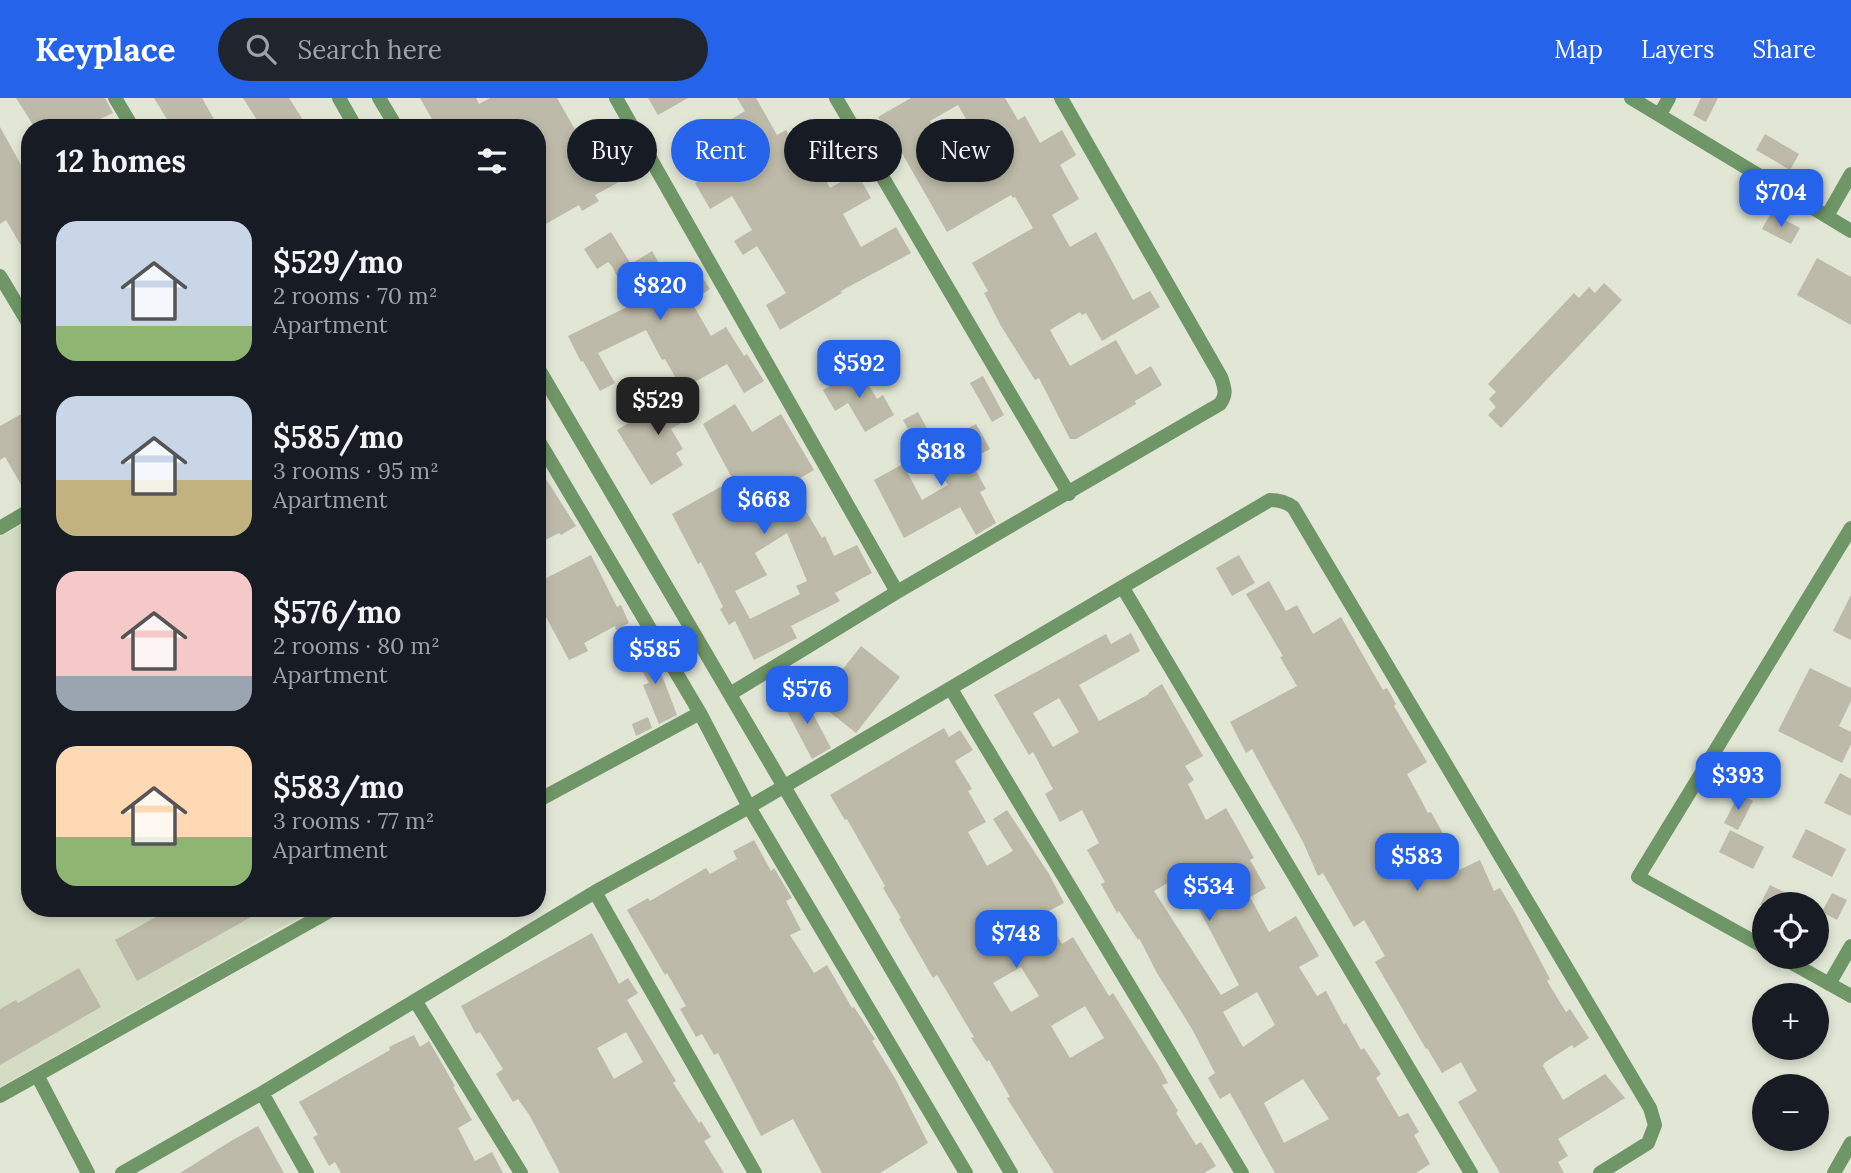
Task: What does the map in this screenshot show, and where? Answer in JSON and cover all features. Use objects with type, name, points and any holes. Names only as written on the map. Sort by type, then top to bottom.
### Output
[{"type":"street","points":[[115,98],[128,119]]},
{"type":"street","points":[[339,98],[351,119]]},
{"type":"street","points":[[379,98],[392,119]]},
{"type":"street","points":[[616,98],[897,592]]},
{"type":"street","points":[[836,98],[1069,494]]},
{"type":"street","points":[[730,694],[897,592],[1220,404],[1226,392],[1221,377],[1061,98]]},
{"type":"street","points":[[1631,98],[1851,231]]},
{"type":"street","points":[[1660,114],[1670,98]]},
{"type":"street","points":[[1827,216],[1851,174]]},
{"type":"street","points":[[0,276],[21,311]]},
{"type":"street","points":[[546,381],[1011,1173]]},
{"type":"street","points":[[546,453],[700,713],[749,807],[966,1173]]},
{"type":"street","points":[[122,1173],[262,1094],[595,892],[749,807],[1270,500],[1282,501],[1293,507],[1650,1108],[1655,1125],[1648,1143],[1600,1173]]},
{"type":"street","points":[[0,528],[21,515]]},
{"type":"street","points":[[1752,940],[1638,877],[1851,528]]},
{"type":"street","points":[[1123,589],[1471,1173]]},
{"type":"street","points":[[951,689],[1242,1173]]},
{"type":"street","points":[[546,796],[700,713]]},
{"type":"street","points":[[595,892],[755,1173]]},
{"type":"street","points":[[0,1096],[319,917]]},
{"type":"street","points":[[1851,946],[1829,984],[1851,996]]},
{"type":"street","points":[[1803,969],[1827,983]]},
{"type":"street","points":[[416,1002],[521,1173]]},
{"type":"street","points":[[37,1075],[88,1173]]},
{"type":"street","points":[[262,1094],[307,1173]]},
{"type":"street","points":[[1834,1173],[1851,1143]]},
{"type":"shaded area","points":[[21,525],[21,917],[300,917],[0,1087],[0,537]]},
{"type":"building","points":[[16,98],[105,98],[113,113],[100,119],[29,119]]},
{"type":"building","points":[[154,98],[202,98],[214,119],[171,119],[167,119]]},
{"type":"building","points":[[243,98],[289,98],[302,119],[256,119]]},
{"type":"building","points":[[420,98],[476,98],[479,104],[490,98],[557,98],[569,119],[567,182],[619,182],[595,195],[599,201],[582,211],[579,205],[546,224],[546,119],[432,119]]},
{"type":"building","points":[[648,98],[688,98],[658,115]]},
{"type":"building","points":[[737,98],[756,98],[768,119],[732,119],[745,111]]},
{"type":"building","points":[[911,98],[1005,98],[1018,120],[1025,116],[1040,143],[1062,130],[1076,155],[1060,165],[1079,199],[1052,215],[1070,247],[1096,232],[1133,300],[1150,291],[1160,307],[1102,341],[1086,313],[1082,315],[1080,312],[1050,330],[1070,366],[1116,340],[1136,375],[1151,366],[1162,385],[1135,401],[1136,404],[1076,439],[1070,439],[1039,378],[1035,380],[1001,326],[984,293],[988,291],[972,263],[1033,228],[1015,197],[1011,195],[947,232],[918,182],[1014,182],[1014,119],[966,119],[958,105],[934,119],[916,119],[916,178],[902,153],[902,119],[878,117]]},
{"type":"building","points":[[1701,98],[1718,98],[1706,122],[1693,115]]},
{"type":"building","points":[[770,123],[777,135],[784,131],[784,182],[827,182],[830,188],[841,182],[862,182],[871,198],[843,214],[861,247],[896,227],[911,253],[841,291],[842,293],[780,330],[766,305],[786,293],[757,246],[743,255],[734,241],[752,230],[732,196],[710,209],[695,183],[770,182]]},
{"type":"building","points":[[0,127],[21,165],[21,246],[6,220],[0,224]]},
{"type":"building","points":[[1765,134],[1799,154],[1790,170],[1756,150]]},
{"type":"building","points":[[1771,213],[1800,228],[1791,244],[1762,229]]},
{"type":"building","points":[[611,232],[631,264],[652,251],[669,280],[693,264],[710,289],[691,301],[711,336],[726,327],[764,381],[744,393],[727,364],[682,389],[646,330],[598,353],[615,383],[600,391],[568,336],[633,304],[611,265],[608,262],[597,269],[584,249]]},
{"type":"building","points":[[1817,258],[1851,277],[1851,325],[1797,295]]},
{"type":"building","points":[[1604,283],[1622,300],[1501,428],[1488,415],[1496,407],[1489,399],[1496,392],[1488,384],[1574,293],[1579,298],[1589,287],[1595,293]]},
{"type":"building","points":[[859,369],[877,399],[883,395],[894,415],[865,432],[848,403],[835,411],[823,390]]},
{"type":"building","points":[[983,376],[1004,415],[992,422],[970,383]]},
{"type":"building","points":[[684,391],[698,413],[671,429],[683,449],[676,453],[683,465],[651,485],[617,430]]},
{"type":"building","points":[[735,404],[752,432],[781,414],[814,470],[790,484],[822,538],[825,536],[834,556],[857,545],[872,573],[835,593],[840,601],[791,626],[797,638],[754,660],[735,621],[729,625],[720,609],[723,607],[701,562],[698,564],[672,514],[733,480],[703,424]],"holes":[[[787,533],[807,581],[796,586],[800,594],[750,619],[735,591],[767,575],[755,553]]]},
{"type":"building","points":[[918,412],[931,436],[916,444],[903,420]]},
{"type":"building","points":[[21,414],[21,485],[5,457],[0,460],[0,426]]},
{"type":"building","points":[[976,424],[990,449],[970,460],[986,489],[980,492],[996,523],[976,535],[960,507],[904,538],[874,480],[903,464],[922,500],[948,485],[945,480],[948,478],[931,449]]},
{"type":"building","points":[[546,479],[576,526],[561,535],[559,533],[546,540]]},
{"type":"building","points":[[591,555],[617,607],[621,605],[629,623],[616,630],[615,626],[584,643],[588,651],[569,660],[546,617],[546,578]]},
{"type":"building","points":[[1239,555],[1255,583],[1232,596],[1216,568]]},
{"type":"building","points":[[1269,581],[1286,611],[1297,605],[1313,634],[1341,617],[1383,690],[1387,688],[1396,704],[1394,706],[1427,762],[1407,774],[1446,839],[1459,870],[1480,860],[1494,891],[1500,888],[1514,911],[1550,979],[1547,981],[1566,1012],[1570,1009],[1589,1038],[1574,1048],[1572,1045],[1544,1063],[1543,1066],[1563,1100],[1605,1074],[1625,1098],[1558,1139],[1568,1156],[1558,1162],[1564,1173],[1500,1173],[1458,1102],[1477,1091],[1461,1062],[1442,1073],[1375,962],[1385,956],[1364,920],[1354,927],[1323,873],[1318,876],[1303,842],[1252,749],[1246,753],[1230,722],[1297,686],[1280,657],[1283,656],[1246,594]]},
{"type":"building","points":[[1851,595],[1851,640],[1833,631]]},
{"type":"building","points":[[1131,633],[1140,651],[1079,685],[1099,721],[1162,684],[1203,756],[1185,766],[1194,780],[1188,784],[1206,820],[1226,808],[1239,831],[1254,858],[1250,860],[1266,888],[1250,897],[1269,932],[1296,916],[1319,956],[1299,967],[1317,996],[1326,991],[1344,1025],[1346,1023],[1361,1050],[1364,1048],[1381,1074],[1376,1078],[1399,1117],[1408,1113],[1419,1132],[1414,1135],[1430,1164],[1416,1173],[1275,1173],[1230,1093],[1220,1099],[1208,1078],[1215,1073],[1192,1029],[1139,938],[1138,940],[1119,911],[1117,913],[1101,884],[1105,882],[1087,850],[1099,843],[1082,810],[1060,822],[1045,794],[1053,789],[1033,752],[1029,755],[994,695],[1106,634],[1111,644]],"holes":[[[1059,698],[1079,732],[1053,747],[1033,713]],[[1181,875],[1239,985],[1221,995],[1154,891]],[[1257,992],[1275,1025],[1243,1047],[1223,1012]],[[1303,1079],[1329,1119],[1284,1143],[1264,1103]]]},
{"type":"building","points":[[645,644],[661,673],[677,715],[659,724],[643,685],[649,683],[632,652]]},
{"type":"building","points":[[861,646],[900,677],[856,733],[817,702]]},
{"type":"building","points":[[1810,668],[1851,688],[1851,701],[1839,726],[1851,732],[1851,744],[1842,763],[1778,731]]},
{"type":"building","points":[[802,693],[831,748],[812,759],[783,704]]},
{"type":"building","points":[[648,717],[652,728],[636,736],[632,724]]},
{"type":"building","points":[[944,728],[949,737],[960,730],[973,750],[955,761],[972,789],[968,791],[986,822],[968,832],[987,866],[1013,851],[993,819],[1007,810],[1049,874],[1064,903],[1045,913],[1062,944],[1073,937],[1109,996],[1113,993],[1168,1083],[1162,1085],[1178,1111],[1176,1113],[1196,1145],[1201,1142],[1216,1166],[1204,1173],[1054,1173],[1007,1098],[1010,1097],[989,1060],[987,1062],[971,1038],[974,1037],[937,975],[933,978],[899,919],[901,918],[883,888],[885,886],[847,819],[845,820],[830,795]],"holes":[[[1021,967],[1039,996],[1011,1012],[993,983]],[[1085,1006],[1104,1038],[1070,1058],[1051,1026]]]},
{"type":"building","points":[[1840,773],[1851,779],[1851,816],[1824,803]]},
{"type":"building","points":[[1739,794],[1753,801],[1738,830],[1724,823]]},
{"type":"building","points":[[1806,829],[1846,849],[1832,877],[1792,857]]},
{"type":"building","points":[[1730,830],[1764,847],[1753,869],[1719,852]]},
{"type":"building","points":[[754,840],[771,871],[774,868],[792,898],[786,901],[801,930],[790,935],[814,973],[827,965],[852,1008],[854,1007],[875,1039],[872,1041],[896,1080],[928,1143],[880,1173],[822,1173],[793,1119],[761,1136],[718,1053],[714,1055],[702,1034],[696,1037],[680,1009],[686,1006],[627,910],[648,898],[650,901],[706,868],[710,874],[737,859],[733,851]]},
{"type":"building","points":[[1770,885],[1784,892],[1766,892]]},
{"type":"building","points":[[1832,893],[1847,900],[1837,920],[1829,916],[1829,899]]},
{"type":"building","points":[[156,917],[251,917],[137,981],[115,940]]},
{"type":"building","points":[[592,933],[619,984],[628,978],[638,993],[627,1000],[676,1081],[673,1083],[711,1137],[704,1141],[724,1173],[560,1173],[530,1116],[518,1099],[513,1102],[496,1074],[503,1069],[480,1032],[476,1034],[461,1006]],"holes":[[[626,1032],[643,1062],[614,1079],[597,1048]]]},
{"type":"building","points":[[79,968],[101,1007],[0,1065],[0,1009],[16,1000],[18,1003]]},
{"type":"building","points":[[414,1035],[420,1047],[429,1041],[472,1120],[458,1128],[475,1161],[492,1152],[503,1173],[341,1173],[335,1162],[329,1166],[313,1137],[318,1135],[299,1102],[390,1050],[389,1047]]},
{"type":"building","points":[[258,1126],[284,1173],[180,1173],[231,1141]]}]
